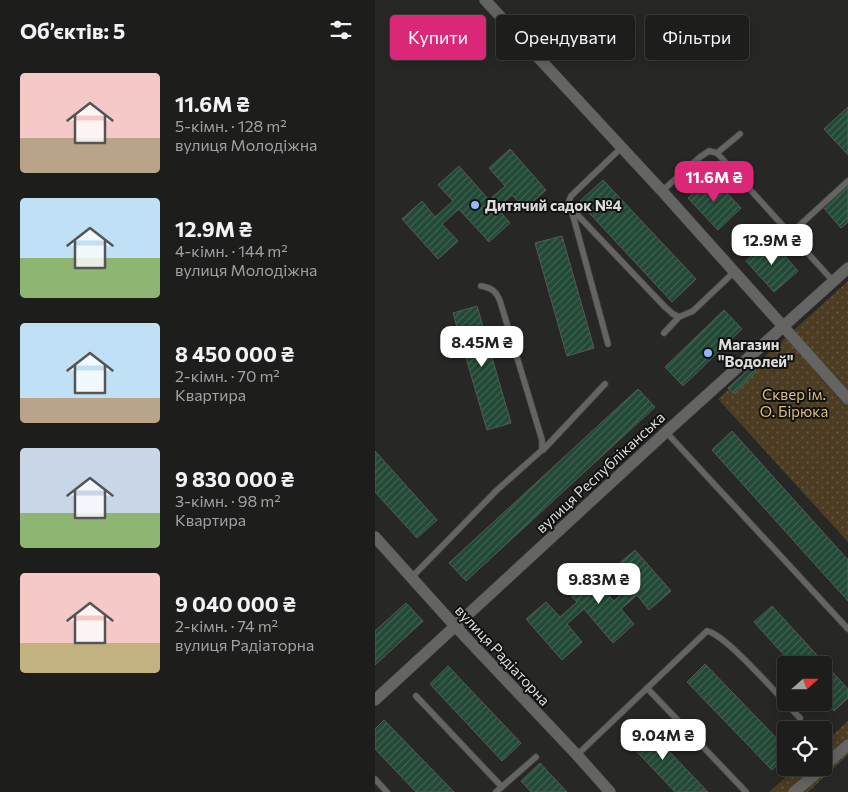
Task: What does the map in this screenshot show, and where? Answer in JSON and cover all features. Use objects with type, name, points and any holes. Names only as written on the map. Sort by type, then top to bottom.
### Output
[{"type":"street","points":[[485,0],[662,191],[848,399]]},
{"type":"street","name":"вулиця Республіканська","points":[[375,700],[666,432],[848,268]]},
{"type":"street","name":"вулиця Радіаторна","points":[[375,537],[610,792]]},
{"type":"street","points":[[832,759],[848,745]]},
{"type":"street","points":[[794,792],[813,776]]},
{"type":"lane","points":[[717,153],[740,134]]},
{"type":"lane","points":[[608,344],[569,206],[571,196],[621,148]]},
{"type":"lane","points":[[662,191],[700,157],[709,151],[717,153],[833,281]]},
{"type":"lane","points":[[791,234],[848,181]]},
{"type":"lane","points":[[569,206],[665,307],[679,317]]},
{"type":"lane","points":[[664,333],[679,317],[693,311],[734,272]]},
{"type":"lane","points":[[481,286],[490,288],[497,293],[501,301],[542,440],[542,450]]},
{"type":"lane","points":[[412,577],[497,490],[542,450],[605,384]]},
{"type":"lane","points":[[666,432],[848,629]]},
{"type":"lane","points":[[577,755],[707,631],[714,632],[735,650],[799,718]]},
{"type":"lane","points":[[647,688],[746,792]]},
{"type":"lane","points":[[416,696],[502,786]]},
{"type":"lane","points":[[496,792],[536,757]]},
{"type":"lane","points":[[375,779],[387,792]]},
{"type":"green space","name":"Сквер ім. О. Бірюка","points":[[848,281],[848,542],[718,399]]},
{"type":"green space","points":[[848,721],[848,755],[832,770],[832,736]]},
{"type":"green space","points":[[787,776],[825,776],[808,792],[769,792]]},
{"type":"building","points":[[848,107],[848,155],[824,129]]},
{"type":"building","name":"Дитячий садок №4","points":[[510,149],[546,190],[525,209],[512,195],[497,208],[510,223],[489,242],[459,209],[442,224],[458,241],[438,259],[402,219],[422,201],[435,217],[453,201],[438,185],[459,166],[489,200],[505,186],[489,168]]},
{"type":"building","points":[[711,176],[741,208],[718,230],[688,198]]},
{"type":"building","points":[[603,180],[696,279],[672,302],[579,202]]},
{"type":"building","points":[[848,185],[848,222],[841,228],[823,207]]},
{"type":"building","points":[[562,236],[594,348],[567,356],[535,243]]},
{"type":"building","points":[[771,240],[798,271],[774,292],[746,261]]},
{"type":"building","points":[[477,306],[511,423],[487,430],[453,313]]},
{"type":"building","points":[[724,310],[742,329],[683,386],[665,367]]},
{"type":"building","points":[[751,367],[756,372],[734,394],[728,388]]},
{"type":"building","points":[[638,389],[655,407],[466,581],[449,563]]},
{"type":"building","points":[[732,431],[848,560],[848,601],[712,450]]},
{"type":"building","points":[[375,451],[437,520],[417,538],[375,492]]},
{"type":"building","points":[[635,550],[671,591],[649,610],[637,595],[621,609],[634,624],[613,643],[584,609],[567,624],[582,642],[562,660],[526,619],[546,602],[560,617],[577,602],[562,586],[583,567],[614,601],[629,587],[613,569]]},
{"type":"building","points":[[406,603],[423,621],[375,665],[375,631]]},
{"type":"building","points":[[772,606],[818,656],[785,656],[754,622]]},
{"type":"building","points":[[705,664],[777,739],[777,765],[772,770],[687,682]]},
{"type":"building","points":[[448,666],[521,743],[502,761],[430,684]]},
{"type":"building","points":[[833,673],[848,689],[848,698],[834,711]]},
{"type":"building","points":[[384,720],[454,792],[416,792],[375,749],[375,729]]},
{"type":"building","points":[[642,723],[708,792],[675,792],[625,739]]},
{"type":"building","points":[[540,763],[567,792],[531,792],[521,781]]},
{"type":"place","name":"Дитячий садок №4","points":[[475,205]]},
{"type":"place","name":"Магазин \"Водолей\"","points":[[708,353]]}]
